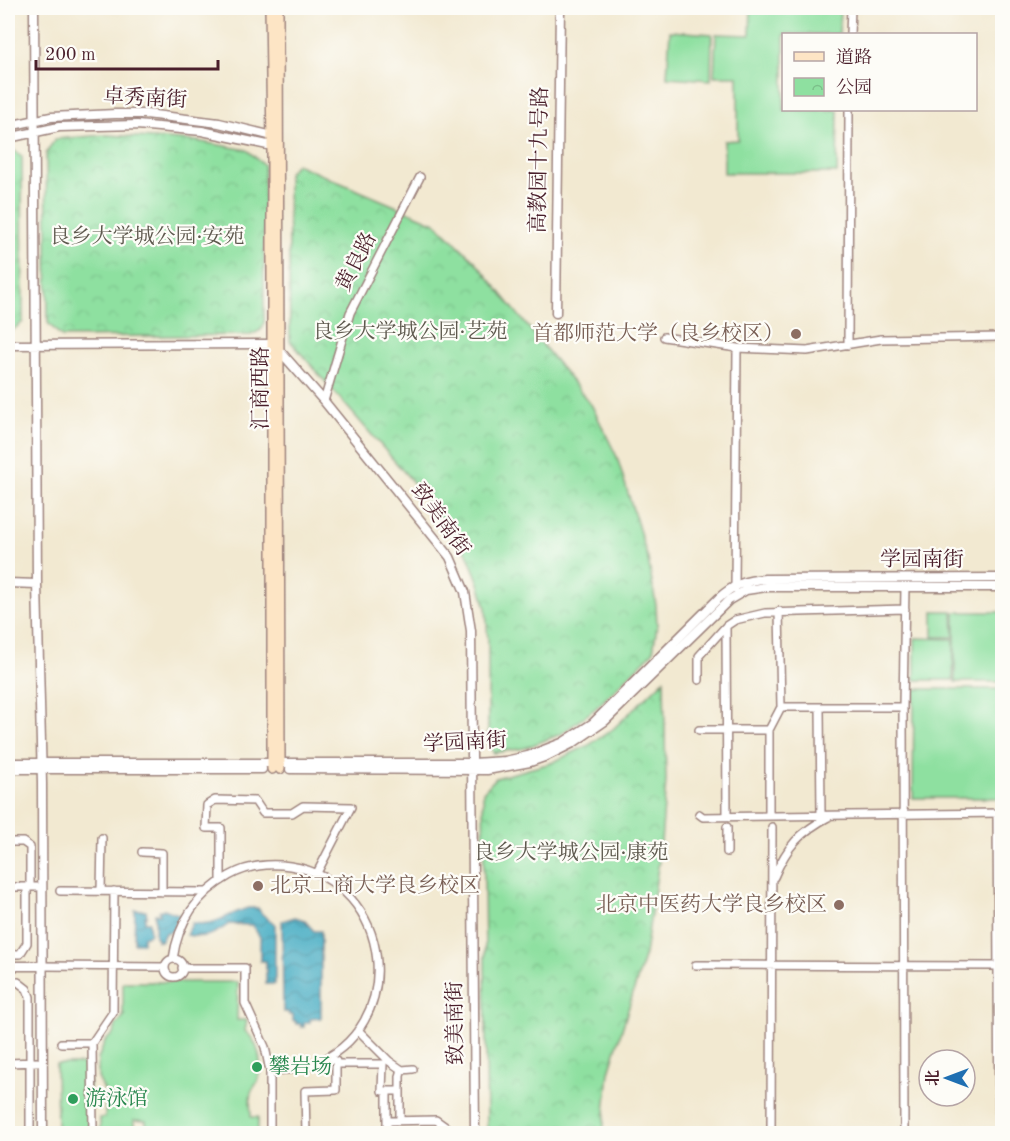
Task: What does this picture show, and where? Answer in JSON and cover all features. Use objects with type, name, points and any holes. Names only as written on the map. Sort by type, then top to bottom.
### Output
[{"type":"main road","name":"汇商西路","points":[[270,8],[276,142]]},
{"type":"main road","name":"汇商西路","points":[[276,766],[276,142],[279,8]]},
{"type":"street","points":[[33,8],[37,584],[42,766],[43,1134]]},
{"type":"street","name":"高教园十九号路","points":[[556,313],[560,8]]},
{"type":"street","points":[[850,33],[851,8]]},
{"type":"street","points":[[848,345],[849,111]]},
{"type":"street","name":"卓秀南街","points":[[8,126],[51,117],[146,114],[219,123],[276,142]]},
{"type":"street","name":"卓秀南街","points":[[8,138],[59,127],[137,125],[202,131],[276,142]]},
{"type":"street","name":"黄良路","points":[[324,401],[350,312],[420,177]]},
{"type":"street","points":[[664,337],[737,348],[807,351],[881,339],[1002,338]]},
{"type":"street","points":[[8,345],[276,347]]},
{"type":"street","name":"致美南街","points":[[276,347],[324,401],[450,557],[465,592],[471,631],[475,1134]]},
{"type":"street","points":[[736,590],[737,348]]},
{"type":"street","name":"学园南街","points":[[8,763],[42,766],[473,767],[491,769],[530,762],[562,749],[584,736],[624,705],[736,590],[750,580],[1002,578]]},
{"type":"street","points":[[8,583],[37,584]]},
{"type":"street","name":"学园南街","points":[[736,590],[766,587],[1002,587]]},
{"type":"street","points":[[904,1134],[905,587]]},
{"type":"street","points":[[699,680],[699,656],[726,626],[735,620],[779,611],[905,609]]},
{"type":"street","points":[[769,816],[769,730],[781,707],[779,611]]},
{"type":"street","points":[[726,626],[727,816]]},
{"type":"street","points":[[781,707],[903,707]]},
{"type":"street","points":[[820,707],[821,815]]},
{"type":"street","points":[[699,730],[769,730]]},
{"type":"street","name":"学园南街","points":[[8,769],[42,766]]},
{"type":"street","points":[[221,881],[221,828],[206,828],[207,805],[215,800],[255,801],[263,813],[292,813],[303,806],[351,807],[317,873]]},
{"type":"street","points":[[699,814],[703,817],[1000,813],[999,1134]]},
{"type":"street","points":[[772,882],[791,844],[806,830],[832,815]]},
{"type":"street","points":[[727,827],[727,852]]},
{"type":"street","points":[[771,1134],[772,827]]},
{"type":"street","points":[[101,891],[102,838]]},
{"type":"street","points":[[8,842],[23,842],[30,847],[31,887],[27,943],[20,954],[8,954]]},
{"type":"street","points":[[142,852],[162,853],[162,892]]},
{"type":"street","points":[[165,967],[172,959],[186,917],[195,904],[207,892],[234,873],[262,866],[279,865],[317,873],[336,885],[357,905],[371,931],[378,974],[376,989],[366,1016],[349,1040],[326,1058],[299,1068],[270,1071]]},
{"type":"street","points":[[8,887],[31,887]]},
{"type":"street","points":[[60,891],[207,892]]},
{"type":"street","points":[[93,1134],[92,1043],[113,1012],[114,891]]},
{"type":"street","points":[[165,967],[168,975],[173,977],[181,973],[182,968],[178,961],[172,959]]},
{"type":"street","points":[[696,965],[1000,966]]},
{"type":"street","points":[[8,966],[165,967]]},
{"type":"street","points":[[182,968],[245,968],[245,1003],[265,1047],[270,1071],[270,1134]]},
{"type":"street","points":[[8,982],[18,982],[27,989],[30,997],[33,1062],[30,1134]]},
{"type":"street","points":[[358,1030],[389,1061],[402,1070],[413,1069]]},
{"type":"street","points":[[61,1043],[92,1043]]},
{"type":"street","points":[[306,1134],[306,1091],[336,1090],[336,1061],[326,1058]]},
{"type":"street","points":[[8,1063],[33,1062]]},
{"type":"street","points":[[336,1064],[383,1064],[382,1091],[400,1091]]},
{"type":"street","points":[[400,1120],[402,1070]]},
{"type":"street","points":[[387,1091],[387,1134]]},
{"type":"street","points":[[387,1121],[436,1120],[450,1130],[450,1134]]},
{"type":"green space","points":[[751,8],[840,8],[839,33],[782,33],[782,111],[838,111],[837,173],[724,173],[724,141],[738,140],[738,76],[714,76],[716,34],[750,35]]},
{"type":"green space","points":[[670,31],[712,34],[711,80],[667,77]]},
{"type":"green space","name":"良乡大学城公园·安苑","points":[[107,135],[196,141],[247,150],[264,165],[264,322],[261,330],[251,335],[62,337],[48,323],[46,154],[55,139]]},
{"type":"green space","name":"良乡大学城公园·安苑","points":[[8,148],[22,157],[23,322],[8,334]]},
{"type":"green space","name":"良乡大学城公园·艺苑","points":[[296,164],[435,223],[475,261],[592,406],[617,457],[648,559],[656,605],[657,625],[653,652],[596,708],[561,734],[525,748],[494,753],[488,744],[486,608],[467,553],[418,488],[290,341],[288,173]]},
{"type":"green space","points":[[933,611],[953,611],[954,637],[933,637]]},
{"type":"green space","points":[[955,612],[1002,612],[1002,682],[955,682]]},
{"type":"green space","points":[[915,638],[954,639],[953,680],[915,680]]},
{"type":"green space","name":"良乡大学城公园·康苑","points":[[664,680],[666,781],[660,854],[645,954],[609,1072],[603,1133],[487,1133],[483,792],[496,778],[551,763],[589,745],[613,729]]},
{"type":"green space","points":[[914,689],[1002,689],[1002,798],[913,798]]},
{"type":"green space","points":[[123,982],[238,982],[237,1020],[247,1020],[245,1031],[254,1041],[260,1060],[258,1080],[250,1099],[251,1117],[258,1117],[258,1133],[147,1133],[146,1121],[134,1120],[134,1133],[100,1133],[100,1118],[105,1117],[105,1092],[98,1078],[98,1059],[105,1041],[114,1033],[116,1025],[125,1015],[123,1015]]},
{"type":"green space","name":"游泳馆","points":[[56,1064],[89,1064],[89,1133],[57,1133]]},
{"type":"water","points":[[248,908],[258,908],[275,924],[275,984],[266,984],[266,961],[260,961],[260,937],[252,925],[229,924],[209,935],[199,937],[187,935],[192,923],[215,922]]},
{"type":"water","points":[[164,909],[180,915],[172,931],[165,933],[161,941],[157,941],[155,914],[160,914],[159,911]]},
{"type":"water","points":[[135,910],[146,910],[145,922],[149,922],[150,934],[143,937],[143,943],[134,943]]},
{"type":"water","points":[[295,917],[304,920],[314,931],[321,931],[321,1018],[310,1019],[310,1022],[304,1023],[304,1027],[293,1021],[293,1015],[283,1012],[282,921]]},
{"type":"place","name":"首都师范大学（良乡校区）","points":[[796,334]]},
{"type":"place","name":"北京工商大学良乡校区","points":[[258,886]]},
{"type":"place","name":"北京中医药大学良乡校区","points":[[839,905]]},
{"type":"place","name":"攀岩场","points":[[257,1067]]},
{"type":"place","name":"游泳馆","points":[[73,1099]]}]
